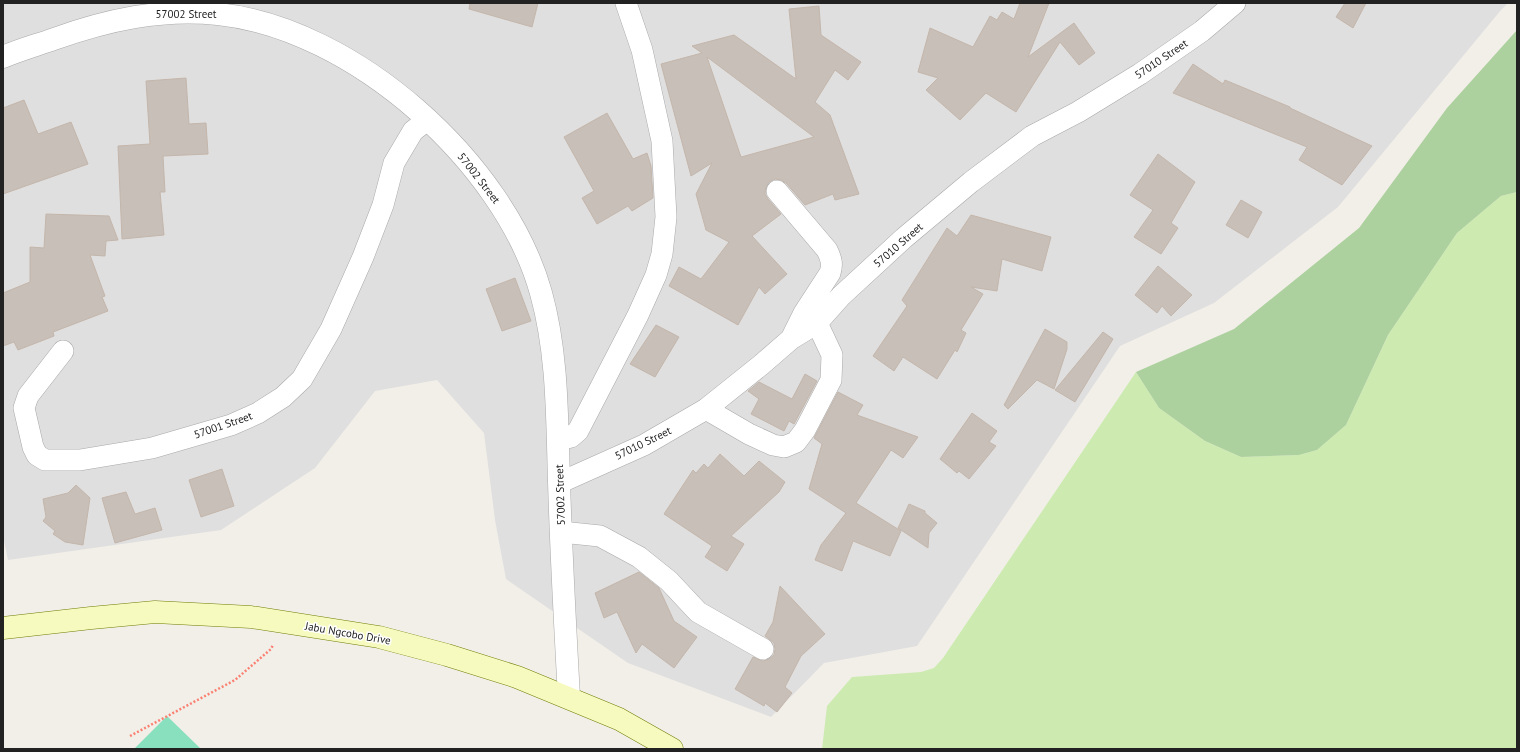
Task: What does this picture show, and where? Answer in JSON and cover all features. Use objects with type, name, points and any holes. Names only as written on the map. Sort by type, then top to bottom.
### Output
[{"type":"main road","name":"Jabu Ngcobo Drive","points":[[3,628],[155,612],[251,617],[379,637],[447,655],[517,677],[569,697],[619,719],[672,749]]},
{"type":"street","points":[[558,440],[571,436],[578,431],[638,315],[656,274],[662,254],[666,217],[662,141],[642,50],[626,3]]},
{"type":"street","name":"57010 Street","points":[[559,483],[644,444],[706,409],[791,339],[817,324],[841,296],[904,238],[972,182],[1032,136],[1078,112],[1140,74],[1202,31],[1235,3]]},
{"type":"street","name":"57002 Street","points":[[3,57],[80,30],[115,20],[163,12],[196,12],[227,9],[251,19],[283,28],[324,46],[362,69],[396,93],[448,138],[506,214],[520,239],[532,266],[541,292],[553,360],[558,440],[569,697]]},
{"type":"street","name":"57001 Street","points":[[63,351],[28,396],[24,408],[33,447],[37,456],[45,460],[80,460],[152,448],[231,425],[258,413],[283,397],[302,379],[331,329],[363,257],[383,206],[394,163],[413,131],[427,120]]},
{"type":"street","points":[[776,191],[827,250],[832,260],[830,273],[804,313],[791,339]]},
{"type":"street","points":[[706,409],[749,434],[773,445],[784,447],[796,442],[805,430],[831,380],[832,355],[817,324]]},
{"type":"street","points":[[561,532],[600,536],[639,556],[669,581],[698,612],[763,650]]},
{"type":"path","points":[[130,736],[235,680],[271,649],[285,622]]},
{"type":"shaded area","points":[[3,3],[1508,3],[1338,207],[1214,303],[1120,346],[917,646],[824,663],[771,717],[628,663],[506,579],[495,520],[484,433],[437,380],[375,391],[315,468],[221,530],[8,560],[3,536]]},
{"type":"green space","points":[[1517,30],[1517,192],[1501,196],[1457,233],[1388,335],[1346,425],[1317,450],[1299,455],[1241,457],[1205,441],[1159,408],[1136,372],[1234,329],[1359,228],[1447,108]]},
{"type":"green space","points":[[1517,192],[1517,749],[822,749],[827,706],[852,677],[921,672],[934,668],[943,658],[1136,372],[1159,408],[1205,441],[1241,457],[1299,455],[1317,450],[1346,425],[1388,335],[1457,233],[1501,196]]},
{"type":"green space","points":[[167,716],[201,749],[134,749]]},
{"type":"building","points":[[470,3],[538,3],[532,27],[469,9]]},
{"type":"building","points":[[1020,3],[1049,3],[1028,57],[1074,23],[1095,53],[1079,65],[1060,42],[1016,112],[986,93],[960,120],[926,90],[938,78],[918,72],[930,28],[973,47],[990,16],[997,20],[1002,12],[1014,19]]},
{"type":"building","points":[[1345,3],[1366,3],[1353,28],[1336,17]]},
{"type":"building","points":[[819,6],[821,35],[861,62],[848,80],[835,70],[815,102],[830,115],[859,194],[835,200],[833,194],[805,205],[786,183],[775,179],[769,182],[766,187],[765,194],[781,214],[752,236],[787,274],[765,294],[759,287],[738,325],[669,286],[679,267],[701,279],[729,242],[706,230],[696,194],[712,163],[691,176],[661,64],[702,53],[692,46],[734,35],[796,79],[789,9]],"holes":[[[707,57],[814,137],[741,157]]]},
{"type":"building","points":[[1193,64],[1223,84],[1225,80],[1290,107],[1372,146],[1342,185],[1299,160],[1307,147],[1173,93]]},
{"type":"building","points":[[186,78],[189,124],[206,123],[208,154],[163,156],[165,192],[160,192],[164,235],[122,239],[118,146],[150,144],[146,81]]},
{"type":"building","points":[[24,100],[38,134],[71,122],[88,164],[3,194],[3,108]]},
{"type":"building","points":[[607,113],[633,159],[647,153],[651,166],[653,198],[632,211],[628,206],[597,224],[582,198],[594,191],[564,137]]},
{"type":"building","points":[[1158,154],[1195,182],[1171,223],[1178,228],[1161,254],[1134,237],[1153,210],[1130,195]]},
{"type":"building","points":[[1241,200],[1262,212],[1248,238],[1226,225]]},
{"type":"building","points":[[46,214],[109,216],[118,240],[106,241],[105,256],[90,255],[105,296],[102,297],[108,311],[53,332],[54,336],[18,350],[14,342],[3,346],[3,293],[30,282],[30,247],[44,248]]},
{"type":"building","points":[[971,215],[1051,237],[1042,271],[1002,259],[997,291],[971,287],[983,294],[961,330],[966,333],[957,352],[955,350],[937,379],[903,357],[894,371],[873,356],[907,306],[902,300],[947,228],[957,236]]},
{"type":"building","points":[[1158,266],[1192,295],[1171,316],[1162,306],[1157,313],[1135,295]]},
{"type":"building","points":[[515,278],[531,321],[502,331],[486,289]]},
{"type":"building","points":[[656,325],[679,337],[655,377],[630,364]]},
{"type":"building","points":[[1045,329],[1067,342],[1067,349],[1054,389],[1037,380],[1008,409],[1004,405]]},
{"type":"building","points":[[1103,332],[1113,339],[1075,402],[1055,390]]},
{"type":"building","points":[[805,374],[817,381],[794,424],[789,421],[784,431],[751,414],[759,399],[748,391],[759,382],[792,399]]},
{"type":"building","points":[[838,392],[863,405],[857,415],[918,437],[903,458],[891,450],[856,503],[901,531],[890,556],[853,541],[842,571],[815,560],[821,545],[846,513],[809,489],[822,444],[814,438]]},
{"type":"building","points":[[972,413],[997,431],[989,442],[996,446],[969,479],[959,471],[957,473],[940,459]]},
{"type":"building","points":[[720,454],[744,476],[759,461],[785,482],[779,492],[731,536],[744,544],[727,571],[705,557],[712,546],[664,514],[693,470],[696,473],[704,464],[708,468]]},
{"type":"building","points":[[222,469],[234,506],[201,517],[189,480]]},
{"type":"building","points":[[76,485],[90,498],[83,545],[65,542],[53,534],[55,531],[43,521],[46,517],[43,499],[68,493]]},
{"type":"building","points":[[126,492],[135,514],[155,508],[162,530],[115,543],[102,498]]},
{"type":"building","points":[[909,504],[925,511],[925,513],[937,523],[929,533],[928,548],[898,528]]},
{"type":"building","points":[[639,572],[659,588],[674,621],[697,637],[674,668],[642,644],[636,653],[617,612],[604,618],[595,593]]},
{"type":"building","points":[[780,586],[825,634],[801,656],[785,687],[792,693],[777,712],[765,703],[764,706],[735,689],[753,657],[763,661],[774,655],[774,643],[765,636],[773,622]]}]
